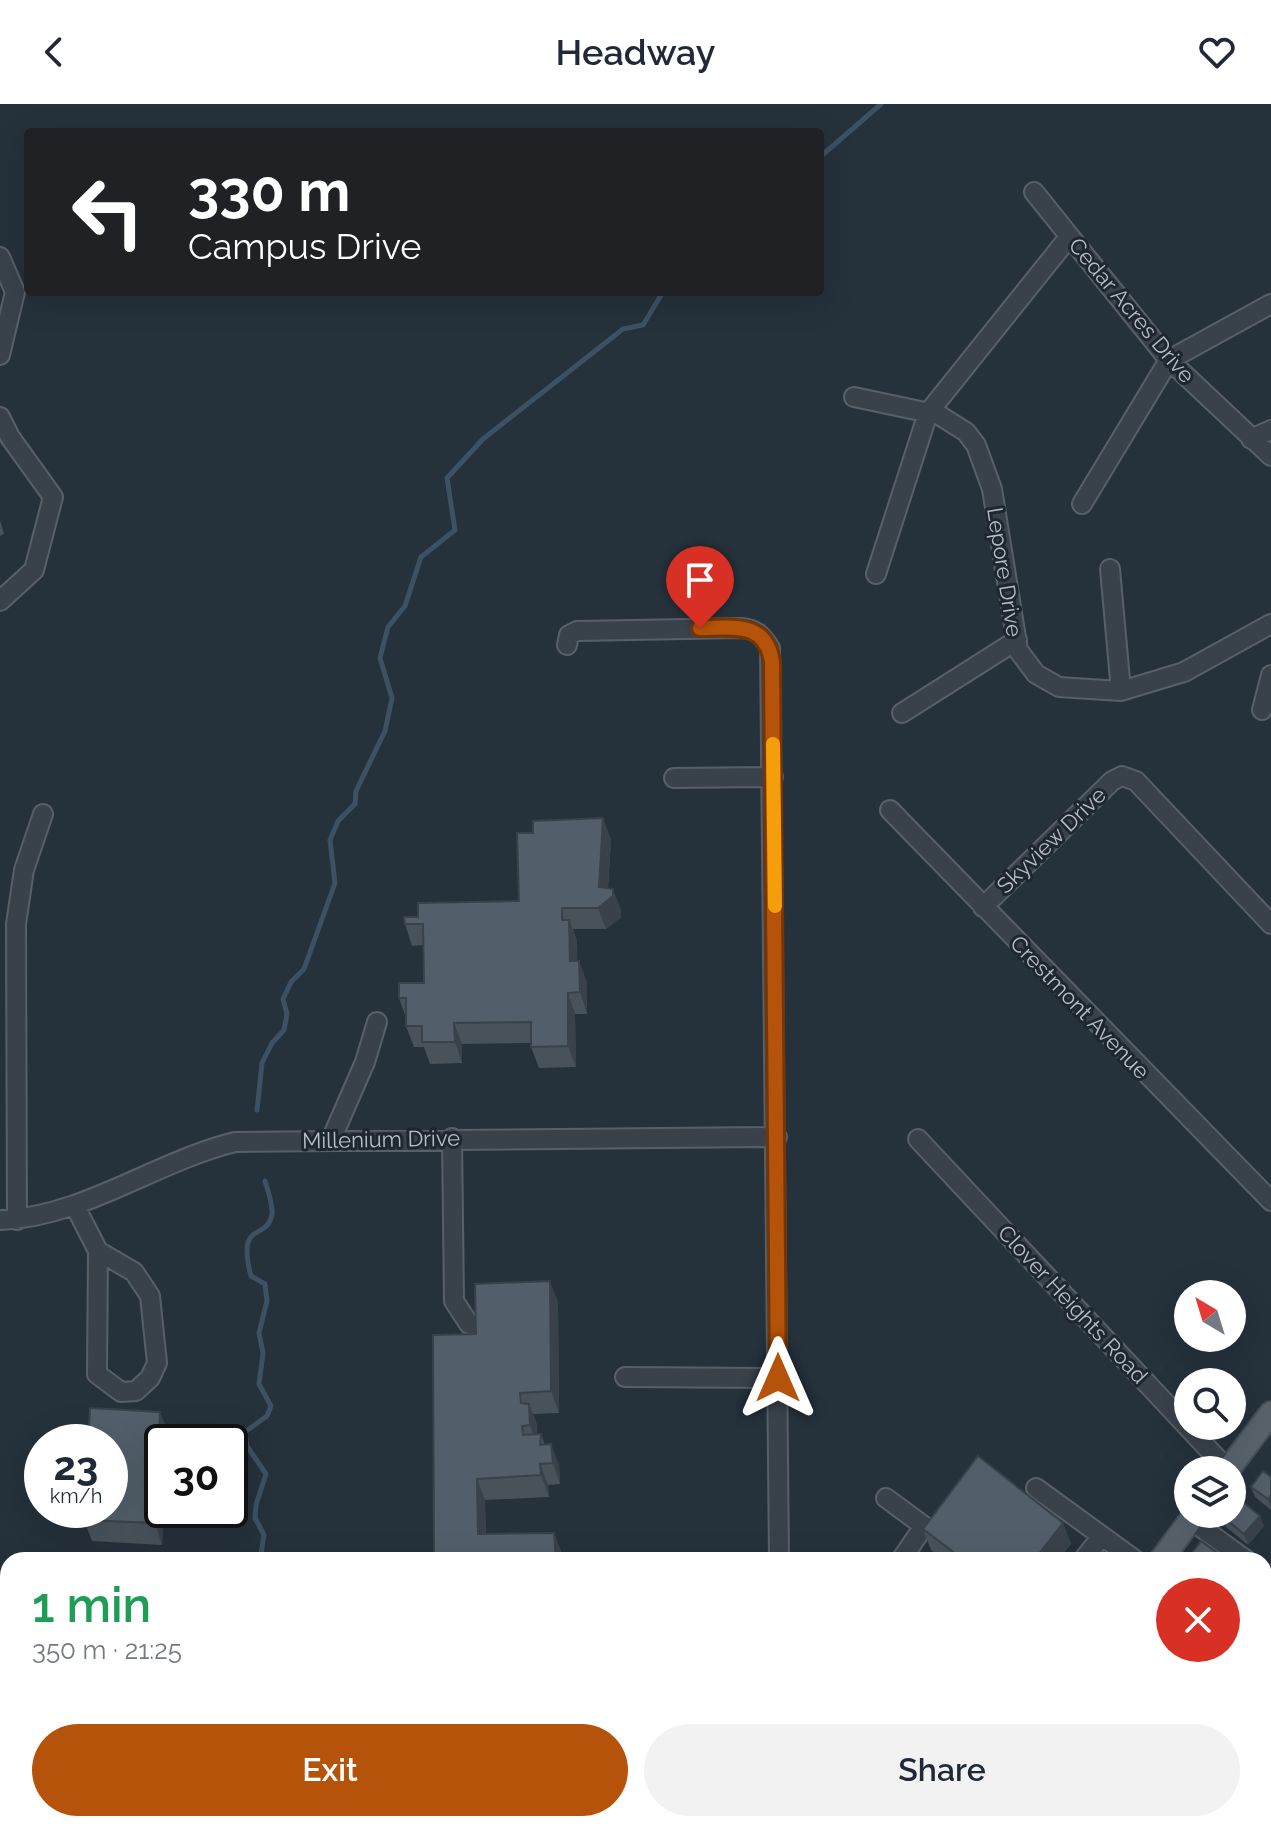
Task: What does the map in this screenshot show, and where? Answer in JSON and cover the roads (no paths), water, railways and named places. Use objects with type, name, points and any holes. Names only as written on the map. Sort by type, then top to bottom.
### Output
[{"type":"main road","points":[[1239,1456],[1271,1413]]},
{"type":"main road","points":[[1167,1552],[1185,1528]]},
{"type":"street","name":"Cedar Acres Drive","points":[[1034,192],[1169,360],[1271,456]]},
{"type":"street","points":[[876,574],[928,413],[1069,237]]},
{"type":"street","points":[[0,257],[15,292],[0,355]]},
{"type":"street","points":[[1082,504],[1169,360],[1271,304]]},
{"type":"street","name":"Lepore Drive","points":[[854,397],[928,413],[966,432],[983,460],[992,489],[1018,650],[1036,674],[1059,687],[1121,691],[1184,672],[1271,624]]},
{"type":"street","points":[[0,417],[10,437],[53,497],[34,570],[0,601]]},
{"type":"street","points":[[1251,439],[1271,430]]},
{"type":"street","points":[[1110,569],[1121,691]]},
{"type":"street","points":[[567,645],[569,635],[577,631],[751,628],[763,635],[770,648],[779,1552]]},
{"type":"street","points":[[902,713],[1017,640]]},
{"type":"street","points":[[1262,710],[1271,675]]},
{"type":"street","name":"Skyview Drive","points":[[983,907],[1112,781],[1122,776],[1136,781],[1271,924]]},
{"type":"street","points":[[674,778],[773,777]]},
{"type":"street","name":"Crestmont Avenue","points":[[890,810],[1271,1201]]},
{"type":"street","points":[[8,1220],[16,924],[24,870],[43,814]]},
{"type":"street","points":[[331,1140],[365,1062],[377,1022]]},
{"type":"street","name":"Millenium Drive","points":[[8,1220],[75,1206],[199,1151],[235,1142],[777,1137]]},
{"type":"street","points":[[452,1138],[454,1301],[469,1324],[478,1325]]},
{"type":"street","name":"Clover Heights Road","points":[[918,1139],[1215,1456]]},
{"type":"street","points":[[75,1206],[98,1251],[97,1374],[121,1392],[136,1391],[150,1378],[157,1363],[150,1296],[134,1272],[98,1251]]},
{"type":"street","points":[[625,1377],[778,1378]]},
{"type":"street","points":[[1036,1488],[1122,1552]]},
{"type":"street","points":[[886,1498],[924,1526],[906,1552]]},
{"type":"street","points":[[1207,1528],[1236,1552]]},
{"type":"street","points":[[1089,1552],[1102,1536]]},
{"type":"waterway","points":[[824,154],[881,104]]},
{"type":"waterway","points":[[257,1110],[262,1063],[272,1043],[284,1030],[287,1014],[283,999],[291,982],[304,969],[335,883],[330,840],[338,821],[355,804],[356,791],[385,731],[392,698],[380,658],[388,627],[405,606],[421,557],[455,530],[447,478],[483,439],[623,329],[643,325],[661,296]]},
{"type":"waterway","points":[[261,1552],[264,1535],[255,1518],[266,1474],[247,1446],[245,1432],[267,1416],[271,1406],[259,1384],[263,1353],[259,1333],[267,1301],[265,1284],[251,1276],[247,1258],[250,1239],[269,1223],[272,1214],[265,1181]]}]
